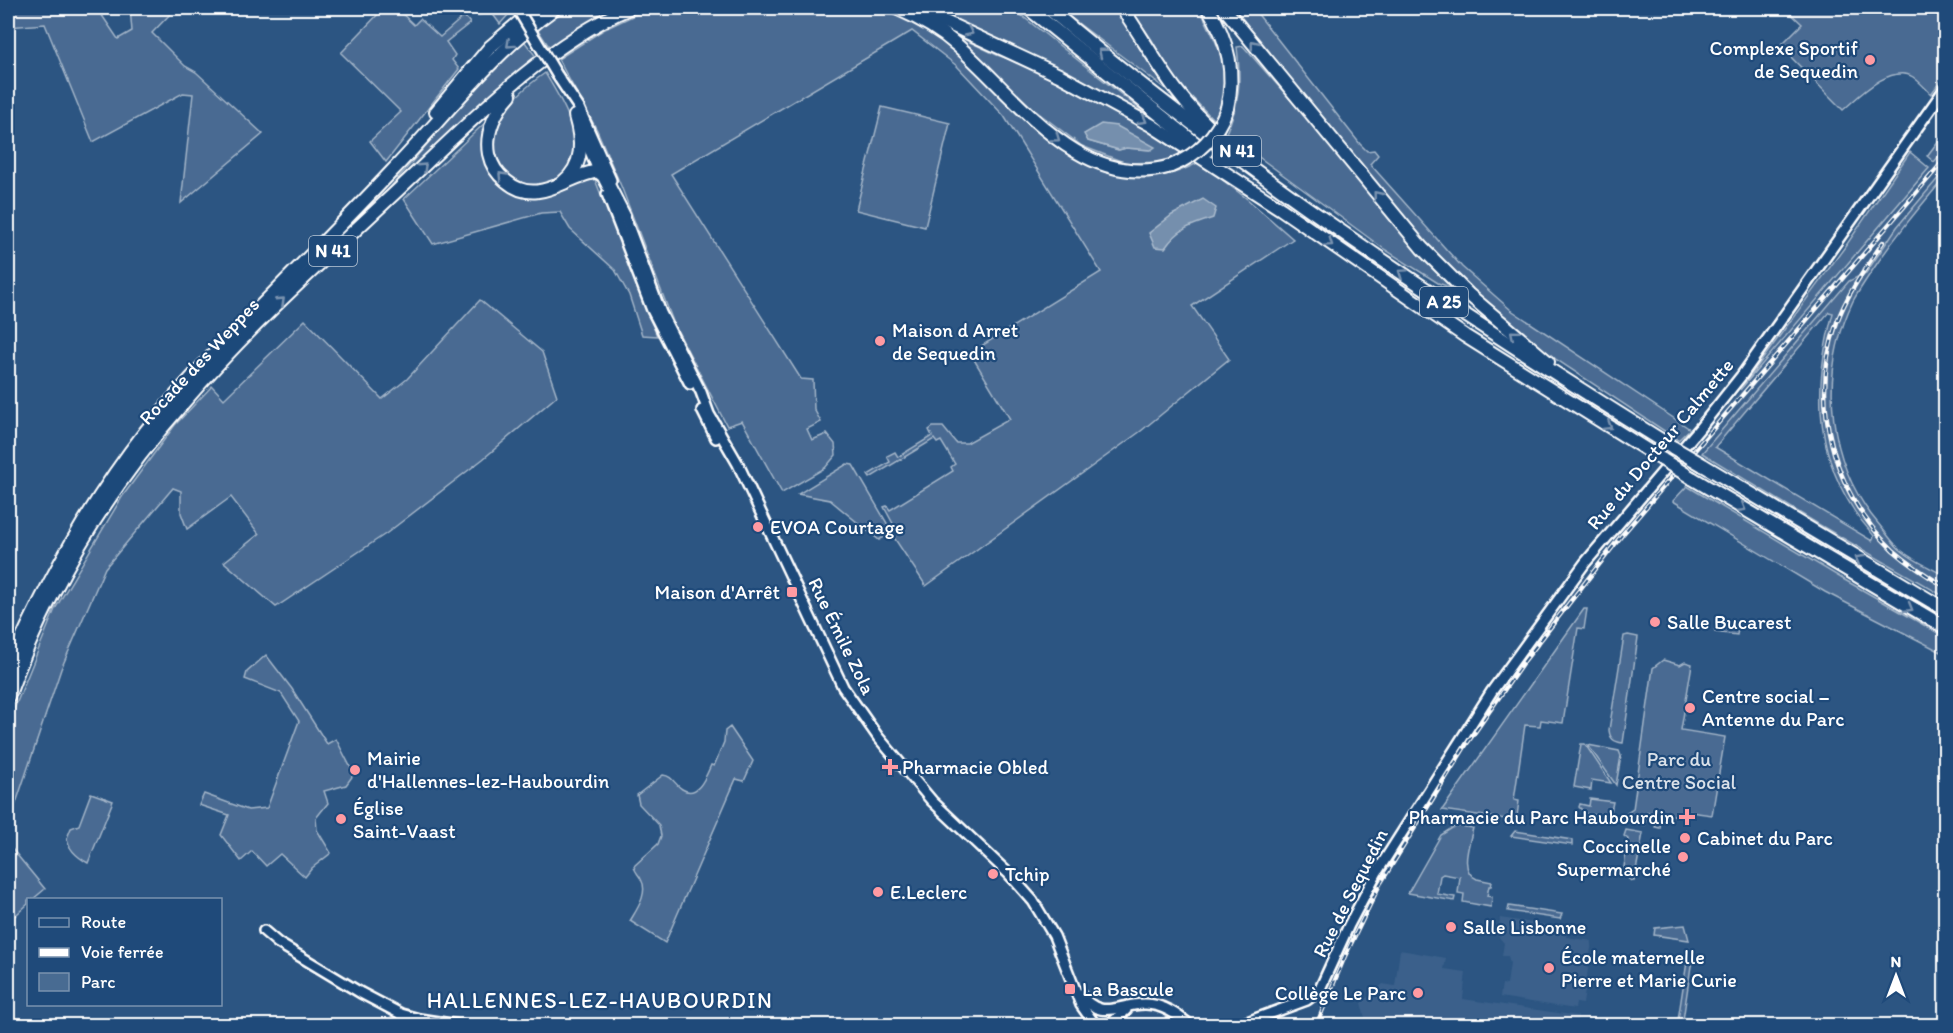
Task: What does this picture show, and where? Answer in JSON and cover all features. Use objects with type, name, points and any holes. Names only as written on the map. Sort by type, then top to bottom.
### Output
[{"type":"highway","points":[[357,207],[484,53],[536,8]]},
{"type":"highway","name":"N 41","points":[[357,207],[393,171],[491,61],[525,30],[555,8]]},
{"type":"highway","name":"N 41","points":[[554,53],[594,26],[629,8]]},
{"type":"highway","points":[[896,8],[928,24],[947,37],[1041,126],[1077,152],[1100,162],[1123,168],[1145,170],[1171,166],[1193,155],[1220,125],[1227,108],[1231,75],[1228,53],[1221,31],[1208,8]]},
{"type":"highway","points":[[915,8],[1105,99],[1151,125],[1281,209]]},
{"type":"highway","points":[[1019,8],[1069,48],[1133,93]]},
{"type":"highway","name":"A 25","points":[[1028,8],[1281,209],[1455,330],[1692,478],[1946,628]]},
{"type":"highway","name":"A 25","points":[[1048,8],[1201,132],[1445,303],[1674,448],[1946,610]]},
{"type":"highway","name":"N 41","points":[[1122,8],[1168,81],[1190,109],[1299,202]]},
{"type":"highway","points":[[1224,8],[1430,256],[1494,317],[1592,397]]},
{"type":"highway","points":[[554,53],[504,102],[492,124],[489,149],[496,170],[516,188],[533,192],[553,188],[598,171],[604,174],[623,220]]},
{"type":"highway","name":"Rocade des Weppes","points":[[8,698],[43,614],[82,542],[128,473],[182,403],[269,312],[525,73],[554,53]]},
{"type":"highway","points":[[553,188],[570,176],[578,159],[581,143],[575,116]]},
{"type":"highway","name":"Rocade des Weppes","points":[[8,670],[30,620],[70,542],[101,493],[146,431],[218,350],[357,207]]},
{"type":"main road","points":[[517,8],[557,75],[598,171]]},
{"type":"main road","name":"Rue Émile Zola","points":[[557,75],[588,126],[661,313],[701,392],[709,414],[735,458],[839,679],[878,737],[932,801],[1009,874],[1033,901],[1054,936],[1083,1009],[1095,1024]]},
{"type":"main road","name":"Rue du Docteur Calmette","points":[[1405,826],[1484,703],[1535,630],[1595,551],[1736,382],[1946,87]]},
{"type":"main road","name":"Rue de Sequedin","points":[[1236,1026],[1307,1000],[1319,991],[1353,915],[1405,826]]},
{"type":"main road","points":[[264,931],[278,943],[396,1012],[415,1018],[464,1026]]},
{"type":"main road","points":[[1077,990],[1088,1004],[1110,1015],[1108,1024]]},
{"type":"main road","points":[[1108,1024],[1140,1005]]},
{"type":"main road","points":[[1095,1024],[1094,1014],[1103,1010],[1140,1005],[1167,1009],[1191,1026]]},
{"type":"shaded area","points":[[1101,124],[1117,126],[1155,147],[1151,150],[1126,148],[1119,150],[1088,141],[1084,134]]},
{"type":"shaded area","points":[[1945,149],[1945,170],[1897,227],[1866,273],[1849,281],[1702,453],[1693,447],[1905,195]]},
{"type":"shaded area","points":[[1203,199],[1216,208],[1213,218],[1186,228],[1165,248],[1155,247],[1149,233],[1172,215]]},
{"type":"shaded area","name":"École maternelle Pierre et Marie Curie","points":[[1500,918],[1567,928],[1566,937],[1592,941],[1583,1004],[1576,1003],[1575,1009],[1500,997],[1502,984],[1507,985],[1510,963],[1508,956],[1502,956],[1504,943],[1498,936]]},
{"type":"shaded area","name":"Collège Le Parc","points":[[1400,950],[1446,958],[1444,969],[1466,972],[1463,999],[1578,1016],[1579,1025],[1367,1025],[1361,1003],[1383,984],[1395,986]]},
{"type":"green space","points":[[8,8],[97,8],[118,39],[132,31],[130,8],[176,8],[152,33],[185,66],[196,72],[263,134],[181,203],[193,94],[183,93],[93,142],[45,24],[8,27]]},
{"type":"green space","points":[[384,8],[396,8],[414,25],[420,19],[440,37],[464,16],[470,23],[446,42],[455,55],[452,60],[459,69],[386,162],[370,141],[401,112],[341,53]]},
{"type":"green space","points":[[470,8],[506,8],[509,14],[500,24],[492,13],[478,15]]},
{"type":"green space","points":[[563,8],[614,8],[550,48],[536,27]]},
{"type":"green space","points":[[649,8],[883,8],[917,25],[948,45],[975,69],[1028,124],[1067,153],[1109,172],[1131,176],[1153,177],[1176,172],[1199,162],[1246,198],[1293,239],[1192,306],[1229,359],[1141,431],[926,586],[891,533],[879,540],[830,500],[798,494],[847,464],[853,465],[892,532],[897,531],[884,507],[887,506],[890,510],[953,471],[951,467],[955,464],[941,441],[937,443],[934,439],[870,478],[868,475],[890,462],[887,456],[895,452],[898,457],[932,436],[929,430],[933,427],[943,427],[956,443],[967,443],[1010,419],[970,353],[1101,272],[1004,116],[957,66],[912,31],[671,174],[801,379],[813,380],[814,409],[821,422],[807,429],[812,440],[827,434],[835,444],[836,455],[825,468],[782,493],[742,421],[727,426],[674,324],[597,130],[558,59],[603,30]]},
{"type":"green space","points":[[929,8],[1012,8],[1156,122],[1089,84]]},
{"type":"green space","points":[[1058,8],[1115,8],[1168,91]]},
{"type":"green space","points":[[1130,8],[1199,8],[1215,40],[1225,74],[1224,99],[1215,121],[1174,79],[1152,40]]},
{"type":"green space","points":[[1234,8],[1253,8],[1360,144],[1367,151],[1374,150],[1378,155],[1370,164],[1462,267],[1511,310],[1690,429],[1678,440],[1557,360],[1506,321],[1462,282],[1452,288],[1438,283],[1384,249],[1226,133],[1237,102],[1239,71],[1237,47],[1243,46],[1347,164],[1327,126]]},
{"type":"green space","name":"Complexe Sportif de Sequedin","points":[[1785,8],[1945,8],[1945,75],[1931,94],[1913,77],[1895,74],[1875,83],[1843,110],[1780,46],[1802,24]]},
{"type":"green space","points":[[951,33],[997,55],[1038,69],[1120,112],[1186,152],[1165,162],[1126,163],[1082,146],[1015,95]],"holes":[[[1085,134],[1151,150],[1126,148],[1118,150],[1088,141]]]},
{"type":"green space","points":[[522,38],[537,58],[494,92],[375,205],[489,72]]},
{"type":"green space","points":[[545,73],[568,116],[575,140],[575,151],[573,162],[565,173],[553,182],[541,186],[516,179],[506,171],[498,159],[494,146],[495,132],[503,114],[522,91]]},
{"type":"green space","points":[[882,107],[950,123],[925,227],[856,210]]},
{"type":"green space","points":[[490,118],[484,153],[519,194],[594,177],[657,336],[642,335],[629,295],[615,270],[570,229],[560,212],[541,213],[433,244],[404,199]]},
{"type":"green space","points":[[1945,132],[1945,149],[1934,162],[1927,156]]},
{"type":"green space","points":[[1910,152],[1929,168],[1740,390],[1847,244]]},
{"type":"green space","points":[[1945,170],[1945,177],[1888,249],[1853,301],[1842,329],[1835,359],[1832,389],[1834,418],[1839,448],[1849,476],[1863,503],[1899,549],[1945,576],[1945,597],[1818,524],[1702,453],[1849,281],[1866,273],[1897,227]],"holes":[[[1829,312],[1833,313],[1827,338],[1821,388],[1824,436],[1839,484],[1854,511],[1874,536],[1872,541],[1715,447]]]},
{"type":"green space","points":[[480,300],[542,352],[557,396],[483,459],[387,533],[276,607],[224,562],[259,534],[231,497],[187,529],[181,513],[181,491],[173,488],[105,568],[61,669],[8,827],[8,724],[55,609],[122,497],[175,425],[212,386],[224,399],[305,320],[382,399],[407,379]]},
{"type":"green space","points":[[1687,486],[1945,637],[1945,654],[1825,592],[1673,501]]},
{"type":"green space","points":[[1584,609],[1587,609],[1584,629],[1578,628],[1563,723],[1541,720],[1540,726],[1525,725],[1514,800],[1519,801],[1517,816],[1513,820],[1442,810]]},
{"type":"green space","points":[[1717,619],[1739,623],[1737,635],[1715,632]]},
{"type":"green space","points":[[1624,636],[1638,637],[1623,743],[1613,739],[1609,730]]},
{"type":"green space","points":[[266,655],[292,689],[327,744],[336,739],[354,774],[346,785],[324,791],[328,803],[316,818],[317,830],[331,853],[312,868],[305,877],[280,854],[266,866],[252,851],[241,861],[221,835],[229,815],[199,805],[204,794],[248,810],[267,808],[299,721],[281,693],[245,679],[247,672]]},
{"type":"green space","name":"Parc du Centre Social","points":[[1663,660],[1680,665],[1685,662],[1692,664],[1681,730],[1725,737],[1712,815],[1683,811],[1682,816],[1662,814],[1660,828],[1655,827],[1657,814],[1647,812],[1645,825],[1628,822],[1627,813],[1633,809],[1653,668]]},
{"type":"green space","points":[[730,727],[753,761],[744,781],[736,779],[665,943],[630,921],[644,890],[634,866],[658,844],[661,836],[659,825],[639,804],[637,795],[663,775],[669,777],[682,789],[693,791],[697,789],[711,765],[714,766],[724,742],[725,731]]},
{"type":"green space","points":[[1581,744],[1585,744],[1611,783],[1592,780],[1591,790],[1574,787]]},
{"type":"green space","points":[[1588,745],[1619,751],[1621,756],[1616,785]]},
{"type":"green space","points":[[91,793],[113,801],[88,863],[72,850],[67,838],[71,828],[79,825]]},
{"type":"green space","points":[[1590,799],[1613,802],[1610,816],[1586,814],[1579,807],[1580,804],[1589,806]]},
{"type":"green space","points":[[1460,826],[1473,828],[1467,856],[1468,870],[1477,879],[1492,882],[1487,896],[1492,897],[1491,907],[1463,902],[1464,894],[1458,893],[1460,877],[1443,874],[1440,876],[1437,894],[1455,897],[1454,901],[1408,893],[1441,835]]},
{"type":"green space","points":[[1626,830],[1643,833],[1634,881],[1623,874],[1628,839],[1624,836]]},
{"type":"green space","points":[[1515,831],[1572,840],[1572,845],[1511,836]]},
{"type":"green space","points":[[8,844],[45,889],[34,898],[27,898],[27,905],[8,922]]},
{"type":"green space","points":[[1509,906],[1562,914],[1560,919],[1508,911]]},
{"type":"green space","points":[[1685,925],[1689,940],[1654,935],[1655,928]]},
{"type":"green space","points":[[1689,949],[1700,961],[1694,962],[1691,966],[1683,1020],[1680,1025],[1670,1025],[1671,1019],[1678,1020]]},
{"type":"railway","points":[[1316,1026],[1345,956],[1380,884],[1466,745],[1525,660],[1622,535],[1946,158]]},
{"type":"railway","points":[[1883,242],[1846,300],[1837,322],[1829,352],[1825,383],[1826,414],[1841,473],[1872,527],[1899,555],[1946,587]]},
{"type":"place","name":"Complexe Sportif de Sequedin","points":[[1870,60]]},
{"type":"place","name":"Maison d Arret de Sequedin","points":[[880,341]]},
{"type":"place","name":"EVOA Courtage","points":[[758,527]]},
{"type":"place","name":"Maison d'Arrêt","points":[[792,592]]},
{"type":"place","name":"Salle Bucarest","points":[[1655,622]]},
{"type":"place","name":"Centre social – Antenne du Parc","points":[[1690,708]]},
{"type":"place","name":"Pharmacie Obled","points":[[890,767]]},
{"type":"place","name":"Mairie d'Hallennes-lez-Haubourdin","points":[[355,770]]},
{"type":"place","name":"Pharmacie du Parc Haubourdin","points":[[1687,817]]},
{"type":"place","name":"Église Saint-Vaast","points":[[341,819]]},
{"type":"place","name":"Cabinet du Parc","points":[[1685,838]]},
{"type":"place","name":"Coccinelle Supermarché","points":[[1683,857]]},
{"type":"place","name":"Tchip","points":[[993,874]]},
{"type":"place","name":"E.Leclerc","points":[[878,892]]},
{"type":"place","name":"Salle Lisbonne","points":[[1451,927]]},
{"type":"place","name":"École maternelle Pierre et Marie Curie","points":[[1549,968]]},
{"type":"place","name":"La Bascule","points":[[1070,989]]},
{"type":"place","name":"Collège Le Parc","points":[[1418,993]]},
{"type":"district","name":"HALLENNES-LEZ-HAUBOURDIN","points":[[600,1000]]}]
